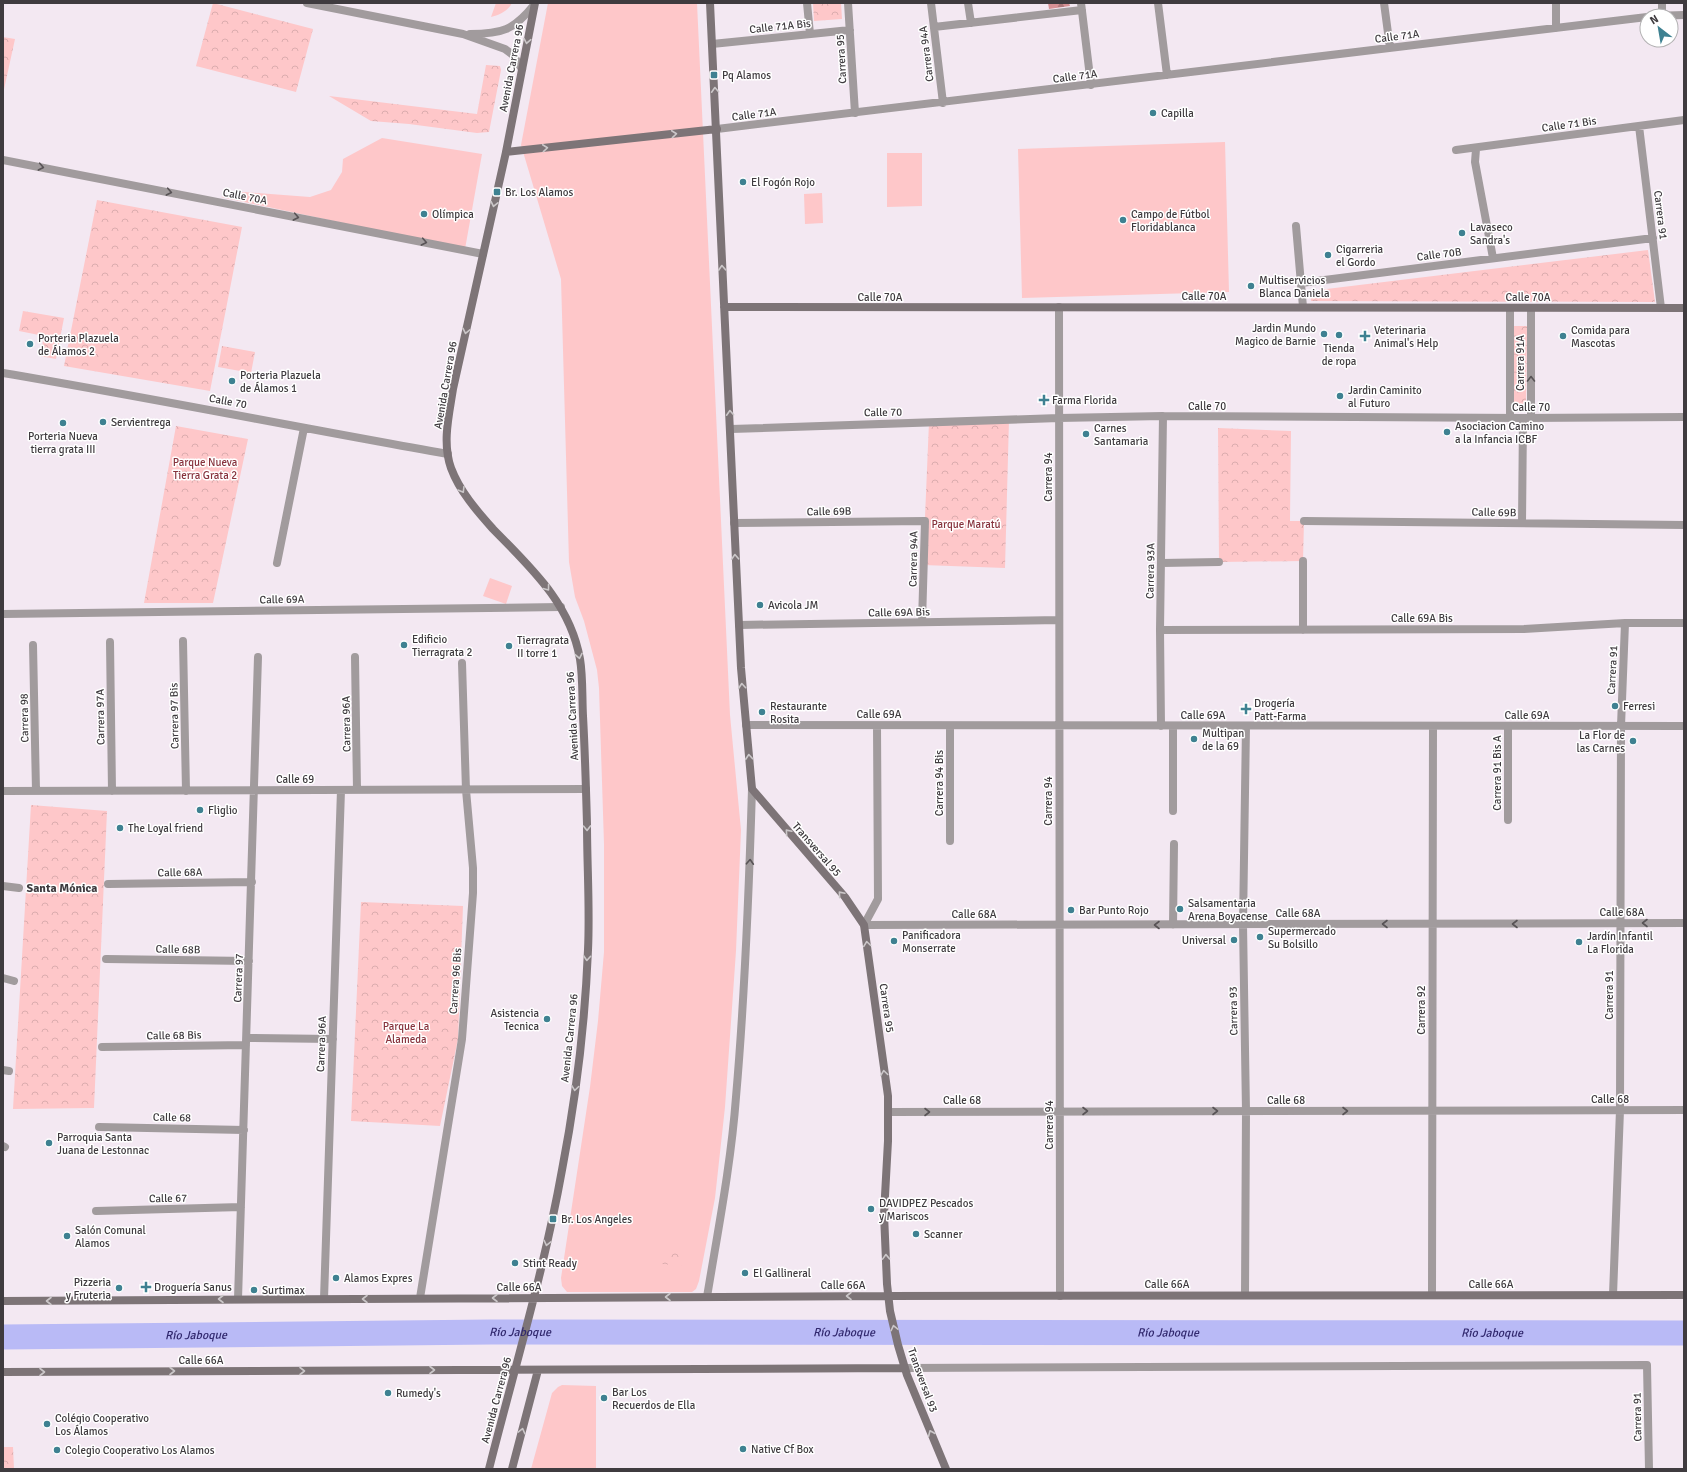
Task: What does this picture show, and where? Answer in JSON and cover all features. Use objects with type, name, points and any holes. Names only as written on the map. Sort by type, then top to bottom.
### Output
[{"type":"street","points":[[307,3],[463,34],[505,49],[513,56],[522,69]]},
{"type":"street","points":[[707,1297],[725,1189],[736,1098],[748,901],[752,789],[739,625],[710,3]]},
{"type":"street","points":[[807,3],[810,34]]},
{"type":"street","name":"Carrera 95","points":[[848,3],[855,113]]},
{"type":"street","name":"Carrera 94A","points":[[931,3],[943,103]]},
{"type":"street","points":[[968,3],[971,23]]},
{"type":"street","points":[[1158,3],[1168,75]]},
{"type":"street","points":[[1384,3],[1390,48]]},
{"type":"street","points":[[1556,3],[1556,28]]},
{"type":"street","points":[[463,34],[488,34],[511,27],[518,23],[534,4]]},
{"type":"street","name":"Avenida Carrera 96","points":[[489,1469],[533,1302],[553,1219],[563,1168],[580,1054],[588,949],[586,789],[580,664],[576,640],[561,607],[546,585],[474,508],[454,474],[448,454],[447,424],[506,152],[534,4]]},
{"type":"street","points":[[934,27],[1082,7],[1091,85]]},
{"type":"street","name":"Calle 71A","points":[[506,152],[943,103],[1639,18]]},
{"type":"street","name":"Calle 71A Bis","points":[[712,44],[850,30]]},
{"type":"street","name":"Calle 71 Bis","points":[[1456,150],[1476,149],[1684,120]]},
{"type":"street","name":"Carrera 91","points":[[1638,126],[1661,308]]},
{"type":"street","points":[[1476,149],[1475,162],[1492,258]]},
{"type":"street","name":"Calle 70A","points":[[3,160],[483,254]]},
{"type":"street","points":[[1296,226],[1303,307]]},
{"type":"street","name":"Calle 70B","points":[[1301,283],[1653,238]]},
{"type":"street","name":"Calle 70A","points":[[724,307],[1684,308]]},
{"type":"street","name":"Carrera 94","points":[[1059,307],[1060,1296]]},
{"type":"street","name":"Carrera 91A","points":[[1510,308],[1510,418]]},
{"type":"street","name":"Carrera 91A","points":[[1522,524],[1531,308]]},
{"type":"street","name":"Calle 70","points":[[3,373],[448,454]]},
{"type":"street","name":"Calle 70","points":[[731,429],[1163,416],[1510,418],[1684,417]]},
{"type":"street","name":"Carrera 93A","points":[[1161,726],[1160,630],[1163,416]]},
{"type":"street","points":[[277,563],[304,428]]},
{"type":"street","name":"Carrera 94A","points":[[922,622],[924,521]]},
{"type":"street","name":"Calle 69B","points":[[734,523],[924,521]]},
{"type":"street","name":"Calle 69B","points":[[1304,521],[1684,525]]},
{"type":"street","points":[[1303,561],[1303,630]]},
{"type":"street","points":[[1162,564],[1218,562]]},
{"type":"street","name":"Calle 69A","points":[[3,614],[561,607]]},
{"type":"street","name":"Calle 69A Bis","points":[[739,625],[1059,620]]},
{"type":"street","name":"Carrera 91","points":[[1613,1295],[1620,1110],[1621,726],[1625,623]]},
{"type":"street","name":"Calle 69A Bis","points":[[1160,630],[1524,630],[1625,623],[1684,623]]},
{"type":"street","name":"Carrera 97 Bis","points":[[183,641],[186,791]]},
{"type":"street","name":"Carrera 97A","points":[[110,642],[112,791]]},
{"type":"street","name":"Carrera 98","points":[[33,645],[36,791]]},
{"type":"street","name":"Carrera 97","points":[[238,1299],[258,657]]},
{"type":"street","name":"Carrera 96A","points":[[356,657],[357,790]]},
{"type":"street","name":"Carrera 96 Bis","points":[[420,1298],[462,1039],[473,893],[466,790],[462,663]]},
{"type":"street","name":"Calle 69A","points":[[746,725],[1684,726]]},
{"type":"street","points":[[864,925],[878,899],[877,726]]},
{"type":"street","name":"Carrera 94 Bis","points":[[950,726],[950,841]]},
{"type":"street","points":[[1173,726],[1173,811]]},
{"type":"street","name":"Carrera 93","points":[[1245,1295],[1246,1111],[1243,924],[1246,726]]},
{"type":"street","name":"Carrera 92","points":[[1432,1295],[1433,726]]},
{"type":"street","name":"Carrera 91 Bis A","points":[[1508,726],[1508,820]]},
{"type":"street","name":"Calle 69","points":[[3,792],[586,789]]},
{"type":"street","name":"Transversal 95","points":[[752,789],[845,897],[864,925]]},
{"type":"street","name":"Carrera 96A","points":[[324,1299],[341,790]]},
{"type":"street","points":[[1173,925],[1174,844]]},
{"type":"street","name":"Calle 68A","points":[[108,884],[252,882]]},
{"type":"street","points":[[3,886],[19,888]]},
{"type":"street","name":"Calle 68A","points":[[864,925],[1684,923]]},
{"type":"street","name":"Carrera 95","points":[[864,925],[888,1096],[884,1194],[888,1296]]},
{"type":"street","name":"Calle 68B","points":[[106,959],[249,961]]},
{"type":"street","points":[[3,978],[14,981]]},
{"type":"street","name":"Calle 68 Bis","points":[[102,1047],[333,1039]]},
{"type":"street","name":"Calle 68","points":[[888,1112],[1684,1110]]},
{"type":"street","name":"Calle 68","points":[[99,1127],[244,1130]]},
{"type":"street","name":"Calle 67","points":[[96,1211],[241,1207]]},
{"type":"street","name":"Calle 66A","points":[[3,1301],[420,1298],[533,1302],[707,1297],[1684,1295]]},
{"type":"street","name":"Transversal 93","points":[[888,1296],[898,1345],[905,1368],[946,1469]]},
{"type":"street","name":"Carrera 91","points":[[1647,1365],[1649,1469]]},
{"type":"street","name":"Calle 66A","points":[[3,1372],[1647,1365]]},
{"type":"street","points":[[512,1469],[538,1370]]},
{"type":"green space","points":[[213,3],[313,29],[296,92],[196,66]]},
{"type":"green space","points":[[496,3],[512,3],[503,12],[491,17]]},
{"type":"green space","points":[[548,3],[697,3],[730,715],[741,830],[736,951],[725,1107],[715,1198],[699,1281],[696,1289],[692,1292],[567,1292],[562,1286],[561,1278],[590,1087],[598,1021],[604,952],[604,844],[599,688],[597,670],[584,621],[575,597],[569,562],[561,279],[521,145]]},
{"type":"green space","points":[[813,3],[841,3],[842,19],[814,21]]},
{"type":"green space","points":[[1048,3],[1069,3],[1070,6],[1049,9]]},
{"type":"green space","points":[[3,37],[15,39],[3,94]]},
{"type":"green space","points":[[486,65],[500,66],[501,70],[489,132],[477,133],[409,124],[371,121],[329,96],[477,114]]},
{"type":"green space","points":[[382,138],[482,154],[465,249],[221,197],[244,192],[310,197],[331,190],[342,172],[343,159]]},
{"type":"green space","name":"Campo de Fútbol Floridablanca","points":[[1225,142],[1229,292],[1022,298],[1018,149]]},
{"type":"green space","points":[[887,153],[922,153],[922,206],[887,207]]},
{"type":"green space","points":[[822,193],[823,223],[805,224],[804,194]]},
{"type":"green space","points":[[97,200],[242,227],[210,391],[64,366]]},
{"type":"green space","points":[[1648,250],[1655,302],[1311,301],[1310,291]]},
{"type":"green space","points":[[23,311],[64,318],[56,359],[40,356],[44,336],[19,331]]},
{"type":"green space","points":[[1513,326],[1527,326],[1526,407],[1512,407]]},
{"type":"green space","points":[[222,346],[255,352],[251,373],[218,367]]},
{"type":"green space","name":"Parque Maratú","points":[[1009,420],[1005,568],[923,565],[929,422]]},
{"type":"green space","name":"Parque Nueva Tierra Grata 2","points":[[176,426],[248,439],[213,603],[144,603]]},
{"type":"green space","points":[[1218,428],[1291,431],[1290,521],[1304,521],[1303,561],[1219,562]]},
{"type":"green space","points":[[490,578],[512,586],[506,604],[483,596]]},
{"type":"green space","points":[[31,805],[107,811],[94,1108],[13,1109]]},
{"type":"green space","name":"Parque La Alameda","points":[[361,902],[463,906],[458,1039],[440,1126],[351,1121]]},
{"type":"green space","points":[[663,1249],[683,1250],[681,1266],[662,1264]]},
{"type":"green space","points":[[562,1385],[596,1386],[596,1469],[531,1469],[552,1393]]},
{"type":"green space","points":[[3,1447],[13,1447],[14,1469],[3,1469]]},
{"type":"waterway","name":"Río Jaboque","points":[[3,1337],[491,1332],[1684,1333]]},
{"type":"place","name":"Pq Alamos","points":[[714,75]]},
{"type":"place","name":"Capilla","points":[[1153,113]]},
{"type":"place","name":"El Fogón Rojo","points":[[743,182]]},
{"type":"place","name":"Br. Los Alamos","points":[[497,192]]},
{"type":"place","name":"Olímpica","points":[[424,214]]},
{"type":"place","name":"Campo de Fútbol Floridablanca","points":[[1123,220]]},
{"type":"place","name":"Lavaseco Sandra's","points":[[1462,233]]},
{"type":"place","name":"Cigarreria el Gordo","points":[[1328,255]]},
{"type":"place","name":"Multiservicios Blanca Daniela","points":[[1251,286]]},
{"type":"place","name":"Jardin Mundo Magico de Barnie","points":[[1324,334]]},
{"type":"place","name":"Tienda de ropa","points":[[1339,335]]},
{"type":"place","name":"Veterinaria Animal's Help","points":[[1365,336]]},
{"type":"place","name":"Comida para Mascotas","points":[[1563,336]]},
{"type":"place","name":"Porteria Plazuela de Álamos 2","points":[[30,344]]},
{"type":"place","name":"Porteria Plazuela de Álamos 1","points":[[232,381]]},
{"type":"place","name":"Jardin Caminito al Futuro","points":[[1340,396]]},
{"type":"place","name":"Farma Florida","points":[[1044,400]]},
{"type":"place","name":"Servientrega","points":[[103,422]]},
{"type":"place","name":"Porteria Nueva tierra grata III","points":[[63,423]]},
{"type":"place","name":"Asociacion Camino a la Infancia ICBF","points":[[1447,432]]},
{"type":"place","name":"Carnes Santamaria","points":[[1086,434]]},
{"type":"place","name":"Avicola JM","points":[[760,605]]},
{"type":"place","name":"Edificio Tierragrata 2","points":[[404,645]]},
{"type":"place","name":"Tierragrata II torre 1","points":[[509,646]]},
{"type":"place","name":"Ferresi","points":[[1615,706]]},
{"type":"place","name":"Drogería Patt-Farma","points":[[1246,709]]},
{"type":"place","name":"Restaurante Rosita","points":[[762,712]]},
{"type":"place","name":"Multipan de la 69","points":[[1194,739]]},
{"type":"place","name":"La Flor de las Carnes","points":[[1633,741]]},
{"type":"place","name":"Fliglio","points":[[200,810]]},
{"type":"place","name":"The Loyal friend","points":[[120,828]]},
{"type":"place","name":"Salsamentaria Arena Boyacense","points":[[1180,909]]},
{"type":"place","name":"Bar Punto Rojo","points":[[1071,910]]},
{"type":"place","name":"Supermercado Su Bolsillo","points":[[1260,937]]},
{"type":"place","name":"Universal","points":[[1234,940]]},
{"type":"place","name":"Panificadora Monserrate","points":[[894,941]]},
{"type":"place","name":"Jardín Infantil La Florida","points":[[1579,942]]},
{"type":"place","name":"Asistencia Tecnica","points":[[547,1019]]},
{"type":"place","name":"Parroquia Santa Juana de Lestonnac","points":[[49,1143]]},
{"type":"place","name":"DAVIDPEZ Pescados y Mariscos","points":[[871,1209]]},
{"type":"place","name":"Br. Los Angeles","points":[[553,1219]]},
{"type":"place","name":"Scanner","points":[[916,1234]]},
{"type":"place","name":"Salón Comunal Alamos","points":[[67,1236]]},
{"type":"place","name":"Stint Ready","points":[[515,1263]]},
{"type":"place","name":"El Gallineral","points":[[745,1273]]},
{"type":"place","name":"Alamos Expres","points":[[336,1278]]},
{"type":"place","name":"Droguería Sanus","points":[[146,1287]]},
{"type":"place","name":"Pizzeria y Fruteria","points":[[119,1288]]},
{"type":"place","name":"Surtimax","points":[[254,1290]]},
{"type":"place","name":"Rumedy's","points":[[388,1393]]},
{"type":"place","name":"Bar Los Recuerdos de Ella","points":[[604,1398]]},
{"type":"place","name":"Colégio Cooperativo Los Álamos","points":[[47,1424]]},
{"type":"place","name":"Native Cf Box","points":[[743,1449]]},
{"type":"place","name":"Colegio Cooperativo Los Alamos","points":[[57,1450]]},
{"type":"district","name":"Santa Mónica","points":[[62,888]]}]
